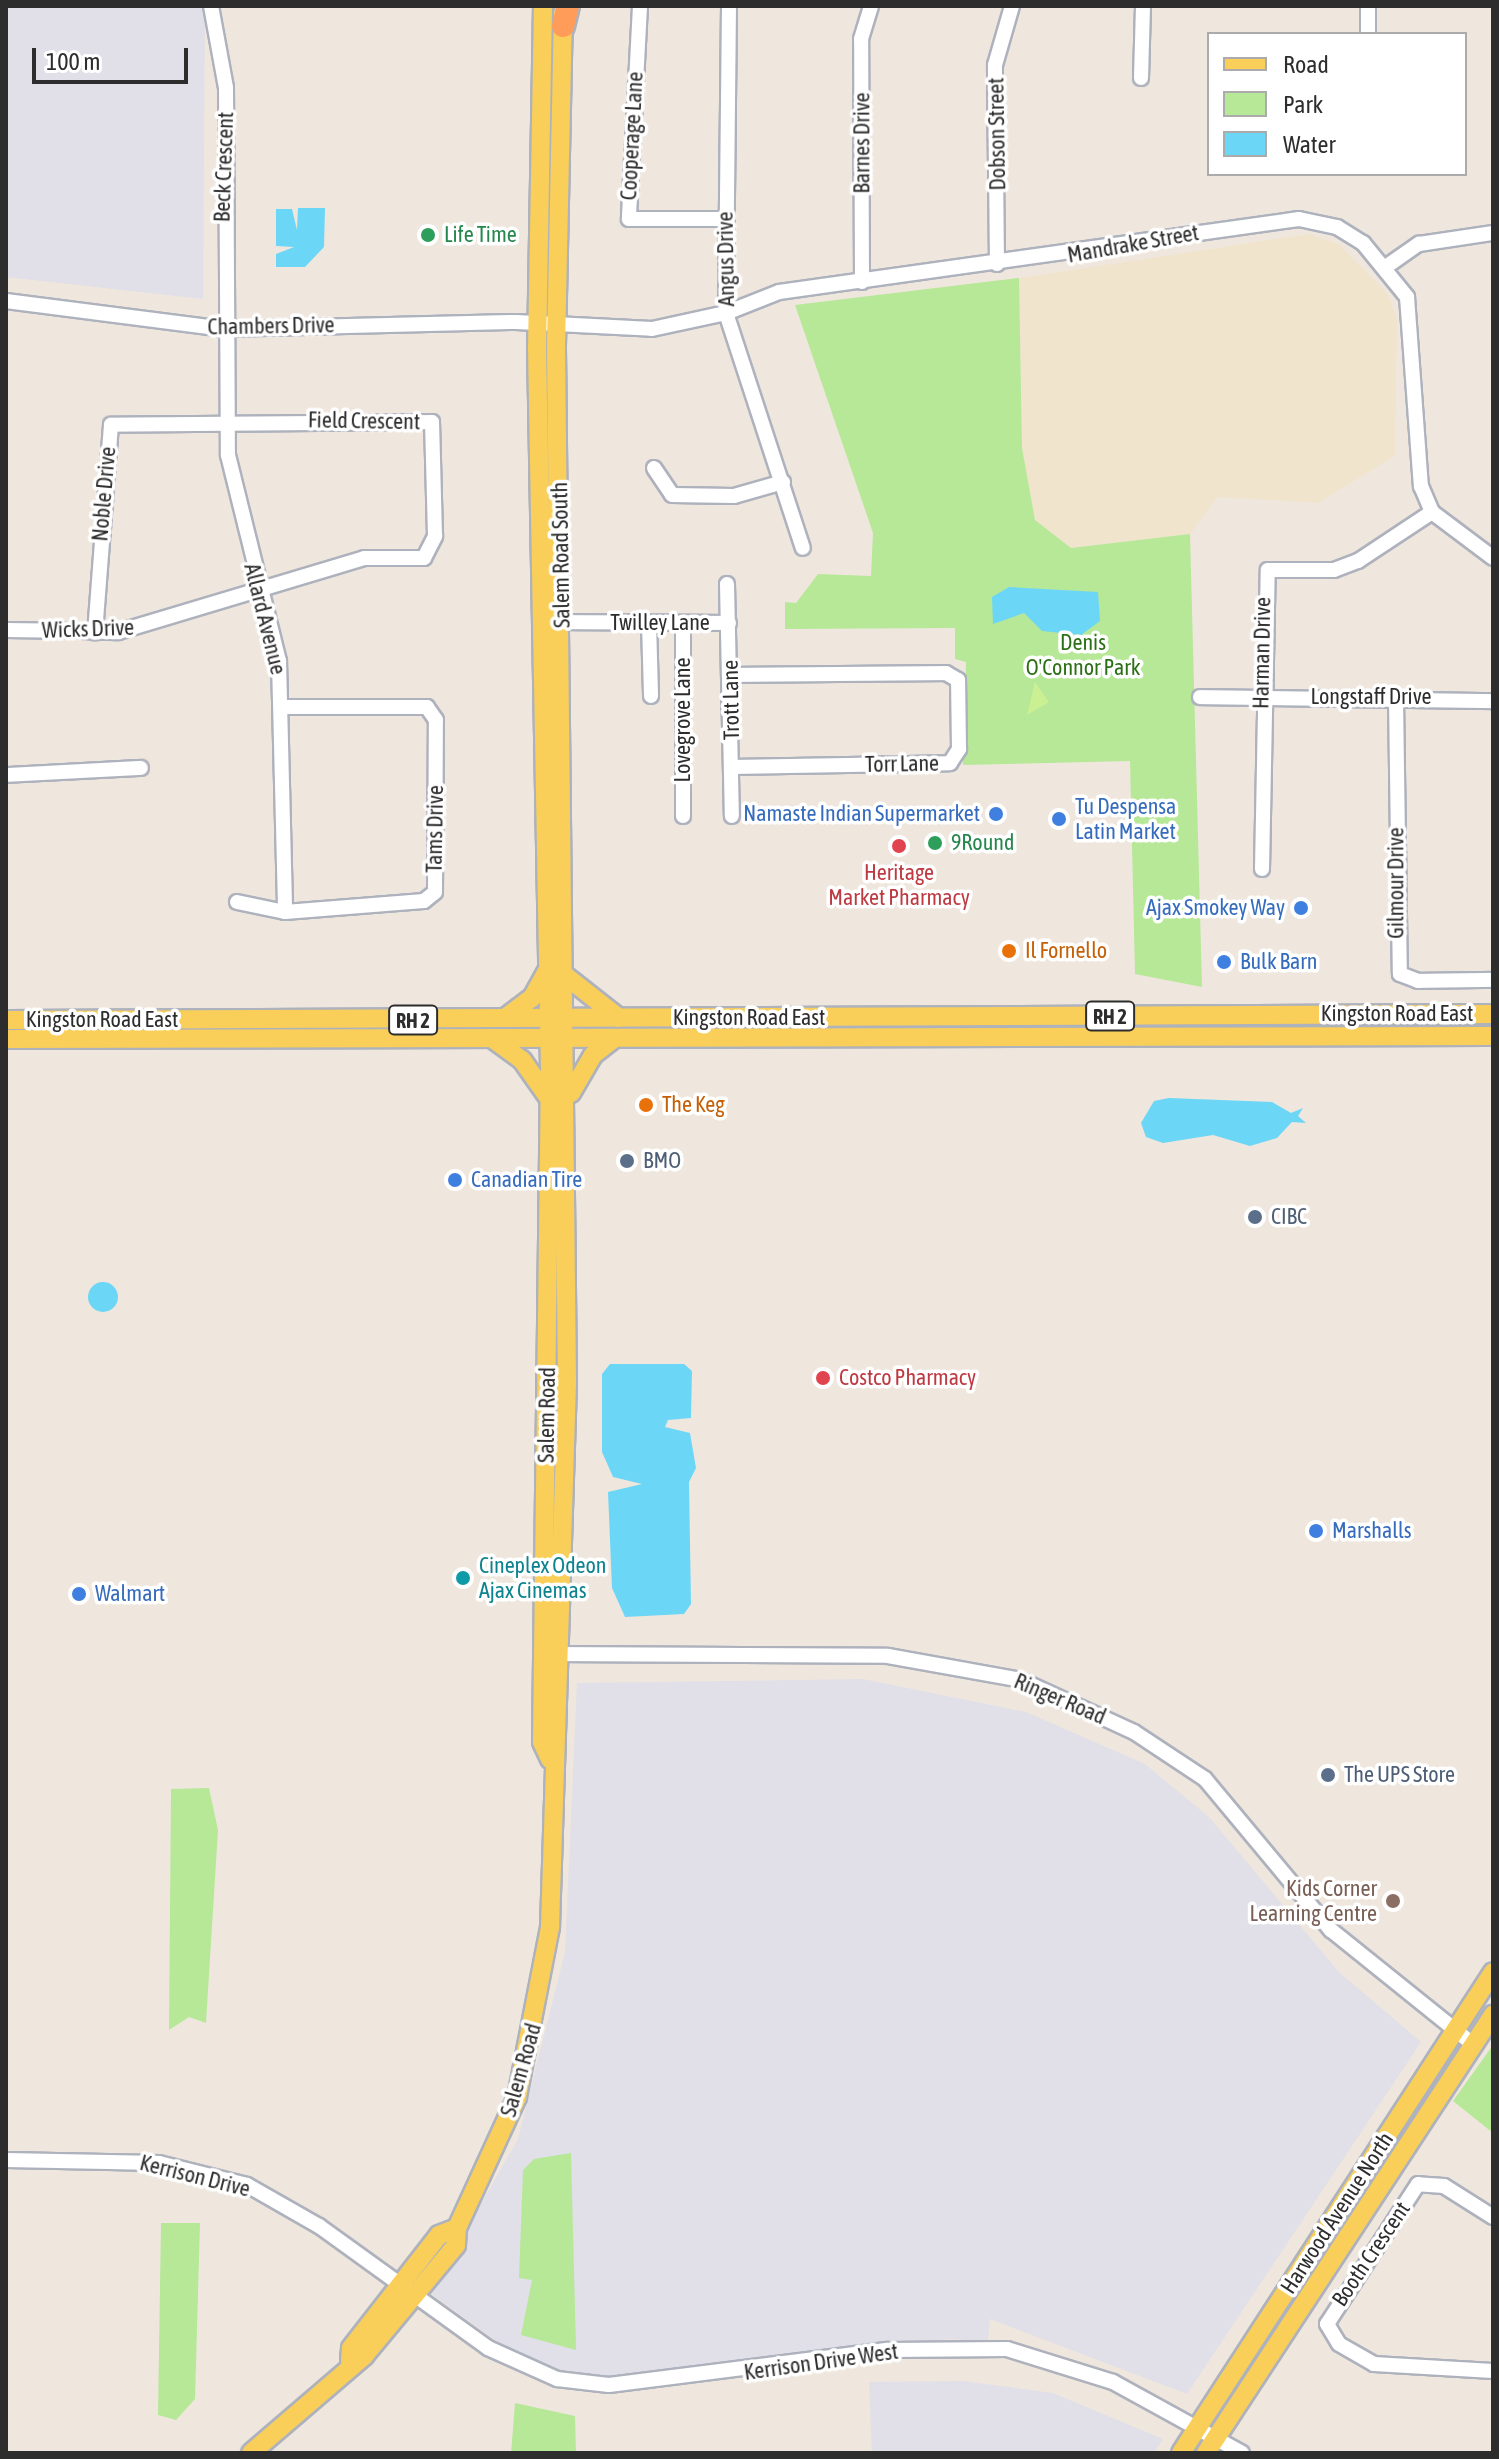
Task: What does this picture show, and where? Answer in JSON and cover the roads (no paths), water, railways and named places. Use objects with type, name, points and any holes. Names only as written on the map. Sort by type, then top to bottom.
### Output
[{"type":"main road","name":"Salem Road South","points":[[543,6],[547,327],[543,622],[547,971],[558,1018]]},
{"type":"main road","name":"Salem Road South","points":[[558,1102],[558,1018],[567,977],[563,622],[547,327],[565,13]]},
{"type":"main road","points":[[503,1018],[532,998],[547,971]]},
{"type":"main road","points":[[567,977],[619,1018]]},
{"type":"main road","name":"Kingston Road East","points":[[6,1020],[1493,1014]]},
{"type":"main road","name":"Kingston Road East","points":[[6,1039],[558,1041],[1493,1036]]},
{"type":"main road","points":[[493,1039],[522,1060],[558,1102],[577,1076],[612,1040]]},
{"type":"main road","name":"Salem Road South","points":[[550,1069],[558,1041]]},
{"type":"main road","name":"Salem Road","points":[[251,2453],[350,2360],[364,2356],[409,2293],[456,2245],[457,2228],[501,2137],[532,2039],[550,1927],[558,1102],[550,1069]]},
{"type":"main road","name":"Harwood Avenue North","points":[[1181,2453],[1493,1972]]},
{"type":"main road","name":"Harwood Avenue North","points":[[1211,2446],[1493,2015]]},
{"type":"street","name":"Beck Crescent","points":[[211,6],[226,88],[226,329]]},
{"type":"street","name":"Cooperage Lane","points":[[640,6],[629,219],[725,219]]},
{"type":"street","name":"Angus Drive","points":[[728,6],[726,313],[803,548]]},
{"type":"street","name":"Barnes Drive","points":[[862,282],[861,39],[871,6]]},
{"type":"street","name":"Dobson Street","points":[[997,264],[995,65],[1012,6]]},
{"type":"street","points":[[1141,78],[1143,6]]},
{"type":"street","points":[[1368,6],[1368,32]]},
{"type":"street","name":"Mandrake Street","points":[[547,327],[652,329],[726,313],[779,292],[1131,248],[1272,219],[1337,227],[1387,266],[1407,297],[1414,329],[1414,463],[1432,512]]},
{"type":"street","points":[[1387,266],[1419,244],[1493,233]]},
{"type":"street","name":"Chambers Drive","points":[[6,301],[226,329],[547,327]]},
{"type":"street","name":"Allard Avenue","points":[[226,329],[226,420],[231,488],[260,589],[284,707],[285,912]]},
{"type":"street","name":"Field Crescent","points":[[226,420],[432,422],[432,550],[424,558],[364,558],[260,589]]},
{"type":"street","name":"Noble Drive","points":[[95,632],[111,425],[226,420]]},
{"type":"street","points":[[654,468],[672,495],[734,496],[783,482]]},
{"type":"street","points":[[1432,512],[1493,558]]},
{"type":"street","name":"Harman Drive","points":[[1262,869],[1261,696],[1268,570],[1334,570],[1358,561],[1432,512]]},
{"type":"street","name":"Trott Lane","points":[[727,584],[732,675],[732,816]]},
{"type":"street","name":"Wicks Drive","points":[[6,630],[95,632],[146,626],[260,589]]},
{"type":"street","name":"Twilley Lane","points":[[543,622],[729,623]]},
{"type":"street","points":[[649,623],[651,696]]},
{"type":"street","name":"Lovegrove Lane","points":[[683,623],[683,816]]},
{"type":"street","name":"Torr Lane","points":[[731,767],[950,763],[959,749],[958,680],[946,673],[732,675]]},
{"type":"street","name":"Longstaff Drive","points":[[1200,697],[1493,701]]},
{"type":"street","name":"Gilmour Drive","points":[[1396,698],[1400,974],[1418,981],[1493,980]]},
{"type":"street","name":"Tams Drive","points":[[237,902],[285,912],[424,901],[435,892],[436,720],[427,707],[284,707]]},
{"type":"street","points":[[6,775],[141,768]]},
{"type":"street","name":"Ringer Road","points":[[552,1654],[888,1656],[1021,1680],[1134,1732],[1205,1779],[1331,1930],[1474,2045]]},
{"type":"street","name":"Kerrison Drive","points":[[6,2160],[159,2163],[247,2185],[409,2293]]},
{"type":"street","name":"Booth Crescent","points":[[1493,2217],[1444,2186],[1418,2184],[1327,2324],[1339,2344],[1374,2364],[1493,2371]]},
{"type":"street","name":"Kerrison Drive West","points":[[409,2293],[522,2368],[574,2382],[738,2373],[888,2350],[1007,2349],[1078,2368],[1199,2426],[1211,2446],[1242,2453]]},
{"type":"water","points":[[298,208],[325,208],[324,247],[305,267],[276,267],[276,254],[294,247],[276,246],[276,209],[292,209],[297,230]]},
{"type":"water","points":[[1009,587],[1098,592],[1100,621],[1081,635],[1042,631],[1024,613],[993,624],[992,597]]},
{"type":"water","points":[[1169,1098],[1272,1102],[1291,1113],[1303,1108],[1298,1116],[1306,1123],[1292,1122],[1277,1138],[1250,1146],[1213,1135],[1163,1143],[1146,1137],[1141,1123],[1154,1101]]},
{"type":"water","points":[[103,1282],[114,1286],[118,1297],[114,1308],[103,1312],[92,1308],[88,1297],[92,1286]]},
{"type":"water","points":[[610,1364],[684,1364],[692,1371],[691,1418],[668,1420],[665,1427],[690,1433],[696,1468],[689,1482],[691,1604],[684,1614],[625,1617],[612,1588],[608,1492],[642,1484],[613,1477],[602,1452],[602,1374]]},
{"type":"place","name":"Life Time","points":[[428,235]]},
{"type":"place","name":"Namaste Indian Supermarket","points":[[996,814]]},
{"type":"place","name":"Tu Despensa Latin Market","points":[[1059,819]]},
{"type":"place","name":"9Round","points":[[935,843]]},
{"type":"place","name":"Heritage Market Pharmacy","points":[[899,846]]},
{"type":"place","name":"Ajax Smokey Way","points":[[1301,908]]},
{"type":"place","name":"Il Fornello","points":[[1009,951]]},
{"type":"place","name":"Bulk Barn","points":[[1224,962]]},
{"type":"place","name":"The Keg","points":[[646,1105]]},
{"type":"place","name":"BMO","points":[[627,1161]]},
{"type":"place","name":"Canadian Tire","points":[[455,1180]]},
{"type":"place","name":"CIBC","points":[[1255,1217]]},
{"type":"place","name":"Costco Pharmacy","points":[[823,1378]]},
{"type":"place","name":"Marshalls","points":[[1316,1531]]},
{"type":"place","name":"Cineplex Odeon Ajax Cinemas","points":[[463,1578]]},
{"type":"place","name":"Walmart","points":[[79,1594]]},
{"type":"place","name":"The UPS Store","points":[[1328,1775]]},
{"type":"place","name":"Kids Corner Learning Centre","points":[[1393,1901]]},
{"type":"park label","name":"Denis O'Connor Park","points":[[1083,654]]}]
